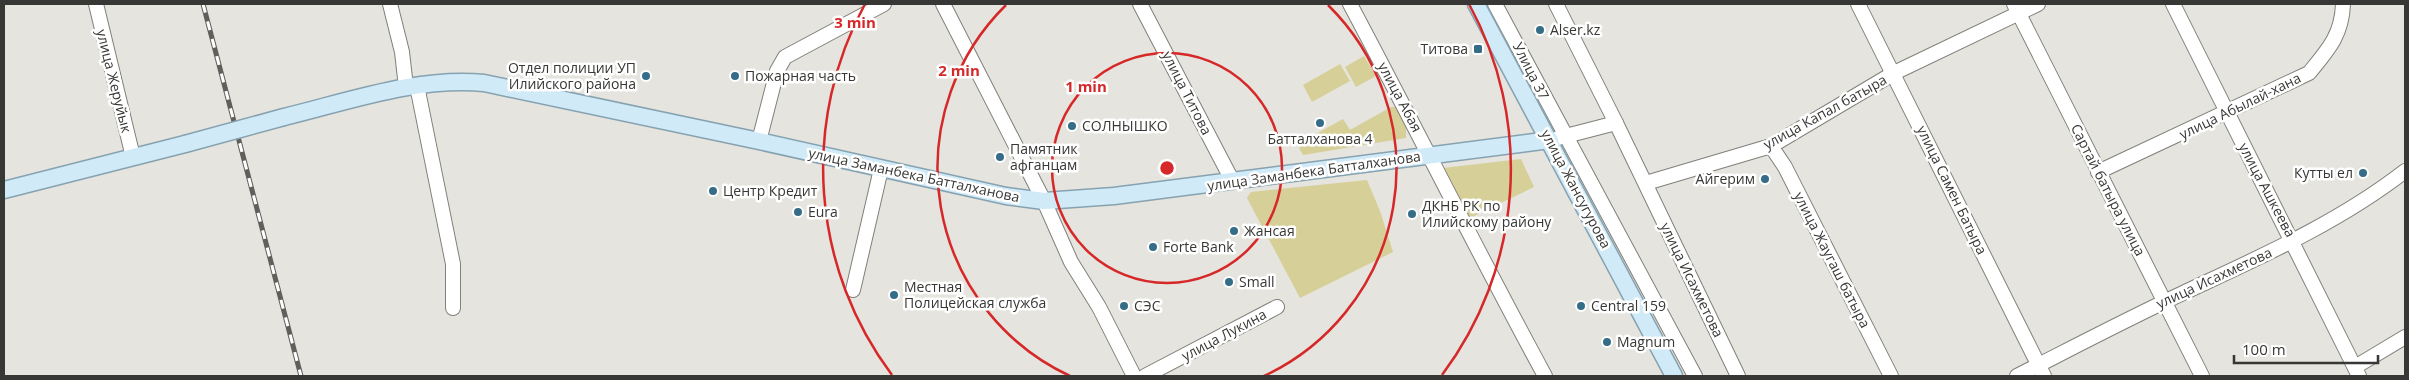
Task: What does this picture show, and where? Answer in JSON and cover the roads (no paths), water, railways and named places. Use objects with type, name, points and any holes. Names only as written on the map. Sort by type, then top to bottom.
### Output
[{"type":"main road","name":"улица Жансугурова","points":[[1476,4],[1674,376]]},
{"type":"main road","name":"улица Заманбека Батталханова","points":[[133,157],[411,86],[440,83],[484,83],[1006,196],[1044,201],[1114,196],[1233,182],[1550,140]]},
{"type":"main road","points":[[4,190],[133,157]]},
{"type":"street","name":"улица Жеруйык","points":[[96,4],[133,157]]},
{"type":"street","points":[[390,4],[453,264],[453,308]]},
{"type":"street","points":[[759,141],[777,71],[785,57],[884,4]]},
{"type":"street","points":[[943,4],[1044,201],[1071,262],[1099,307],[1134,376]]},
{"type":"street","name":"улица Титова","points":[[1140,4],[1233,182]]},
{"type":"street","name":"улица Абая","points":[[1350,4],[1431,156],[1482,260],[1545,376]]},
{"type":"street","name":"Улица 37","points":[[1496,4],[1695,376]]},
{"type":"street","points":[[1556,4],[1646,184]]},
{"type":"street","name":"улица Самен Батыра","points":[[1858,4],[2041,371]]},
{"type":"street","name":"улица Капал батыра","points":[[1646,184],[1771,146],[1894,73],[2017,8],[2038,4]]},
{"type":"street","name":"улица Ашкеева","points":[[2173,4],[2357,372]]},
{"type":"street","name":"улица Абылай-хана","points":[[2098,172],[2309,73],[2332,46],[2342,19],[2343,4]]},
{"type":"street","name":"Сартай батыра улица","points":[[2017,8],[2202,376]]},
{"type":"street","points":[[1550,140],[1616,123]]},
{"type":"street","name":"улица Жаугаш батыра","points":[[1771,146],[1789,176],[1891,376]]},
{"type":"street","points":[[853,290],[880,169]]},
{"type":"street","name":"улица Исахметова","points":[[2017,376],[2041,371],[2165,301],[2293,241],[2372,196],[2405,171]]},
{"type":"street","name":"улица Исахметова","points":[[1646,184],[1738,376]]},
{"type":"street","name":"улица Лукина","points":[[1145,376],[1277,307]]},
{"type":"street","points":[[2357,372],[2405,337]]},
{"type":"railway","points":[[203,4],[301,376]]},
{"type":"place","name":"Alser.kz","points":[[1540,30]]},
{"type":"place","name":"Титова","points":[[1478,49]]},
{"type":"place","name":"Отдел полиции УП Илийского района","points":[[646,76]]},
{"type":"place","name":"Пожарная часть","points":[[735,76]]},
{"type":"place","name":"Батталханова 4","points":[[1320,123]]},
{"type":"place","name":"СОЛНЫШКО","points":[[1072,126]]},
{"type":"place","name":"Памятник афганцам","points":[[1000,157]]},
{"type":"place","name":"Кутты ел","points":[[2363,173]]},
{"type":"place","name":"Айгерим","points":[[1765,179]]},
{"type":"place","name":"Центр Кредит","points":[[713,191]]},
{"type":"place","name":"Eura","points":[[798,212]]},
{"type":"place","name":"ДКНБ РК по Илийскому району","points":[[1412,214]]},
{"type":"place","name":"Жансая","points":[[1234,231]]},
{"type":"place","name":"Forte Bank","points":[[1153,247]]},
{"type":"place","name":"Small","points":[[1229,282]]},
{"type":"place","name":"Местная Полицейская служба","points":[[894,295]]},
{"type":"place","name":"СЭС","points":[[1124,306]]},
{"type":"place","name":"Central 159","points":[[1581,306]]},
{"type":"place","name":"Magnum","points":[[1607,342]]}]
